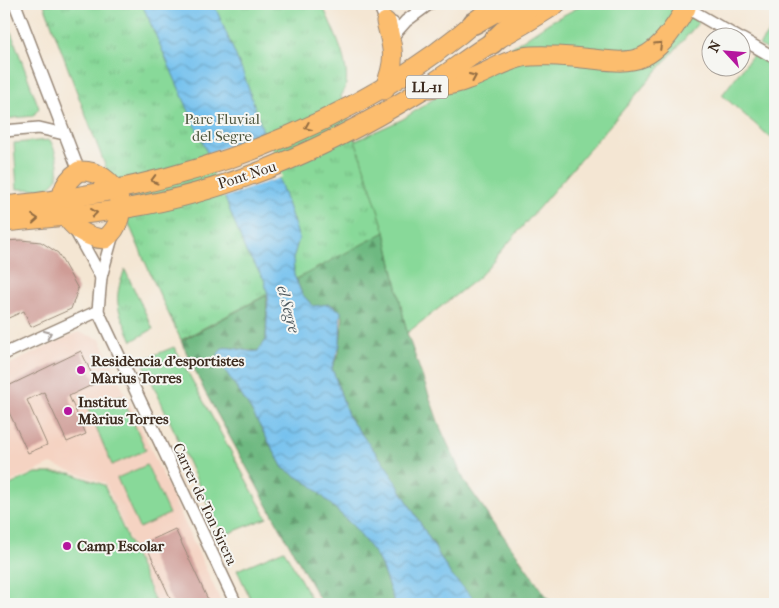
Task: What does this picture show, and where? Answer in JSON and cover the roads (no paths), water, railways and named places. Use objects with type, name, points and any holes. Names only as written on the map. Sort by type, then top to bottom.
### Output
[{"type":"highway","points":[[474,23],[508,4]]},
{"type":"highway","points":[[492,43],[532,4]]},
{"type":"main road","name":"LL-11","points":[[384,90],[474,23],[496,4]]},
{"type":"main road","name":"LL-11","points":[[425,88],[492,43],[527,24],[556,4]]},
{"type":"main road","points":[[425,88],[468,80],[523,57],[572,57],[618,63],[632,61],[658,48],[683,6]]},
{"type":"main road","points":[[384,90],[393,68],[394,52],[389,30]]},
{"type":"main road","name":"Pont Nou","points":[[68,215],[125,209],[185,195],[280,164],[358,126],[425,88]]},
{"type":"main road","name":"Pont Nou","points":[[68,215],[121,189],[228,158],[352,107],[384,90]]},
{"type":"main road","points":[[79,171],[89,171],[121,189],[125,209],[113,232],[105,239],[91,238],[68,215],[63,188],[70,178],[79,171]]},
{"type":"main road","points":[[4,206],[68,215]]},
{"type":"main road","points":[[4,222],[68,215]]},
{"type":"street","points":[[15,4],[79,171]]},
{"type":"street","points":[[379,4],[389,30],[406,21],[429,4]]},
{"type":"street","points":[[683,6],[722,28]]},
{"type":"street","points":[[752,45],[775,58]]},
{"type":"street","points":[[40,128],[54,108]]},
{"type":"street","points":[[4,131],[40,128],[64,134]]},
{"type":"street","points":[[68,215],[101,277]]},
{"type":"street","points":[[4,354],[98,311],[101,277],[113,232]]},
{"type":"street","name":"Carrer de Ton Sirera","points":[[98,311],[236,604]]},
{"type":"water","name":"el Segre","points":[[142,4],[214,4],[244,75],[299,238],[293,259],[294,275],[302,294],[313,306],[329,304],[341,311],[340,345],[332,368],[349,418],[387,467],[451,575],[479,604],[395,604],[375,554],[354,527],[311,485],[283,468],[251,410],[219,361],[218,354],[222,348],[258,351],[266,340],[268,296],[264,279],[246,252],[209,157]]},
{"type":"place","name":"Residència d'esportistes Màrius Torres","points":[[81,370]]},
{"type":"place","name":"Institut Màrius Torres","points":[[68,411]]},
{"type":"place","name":"Camp Escolar","points":[[67,546]]},
{"type":"park label","name":"Parc Fluvial del Segre","points":[[222,128]]}]
